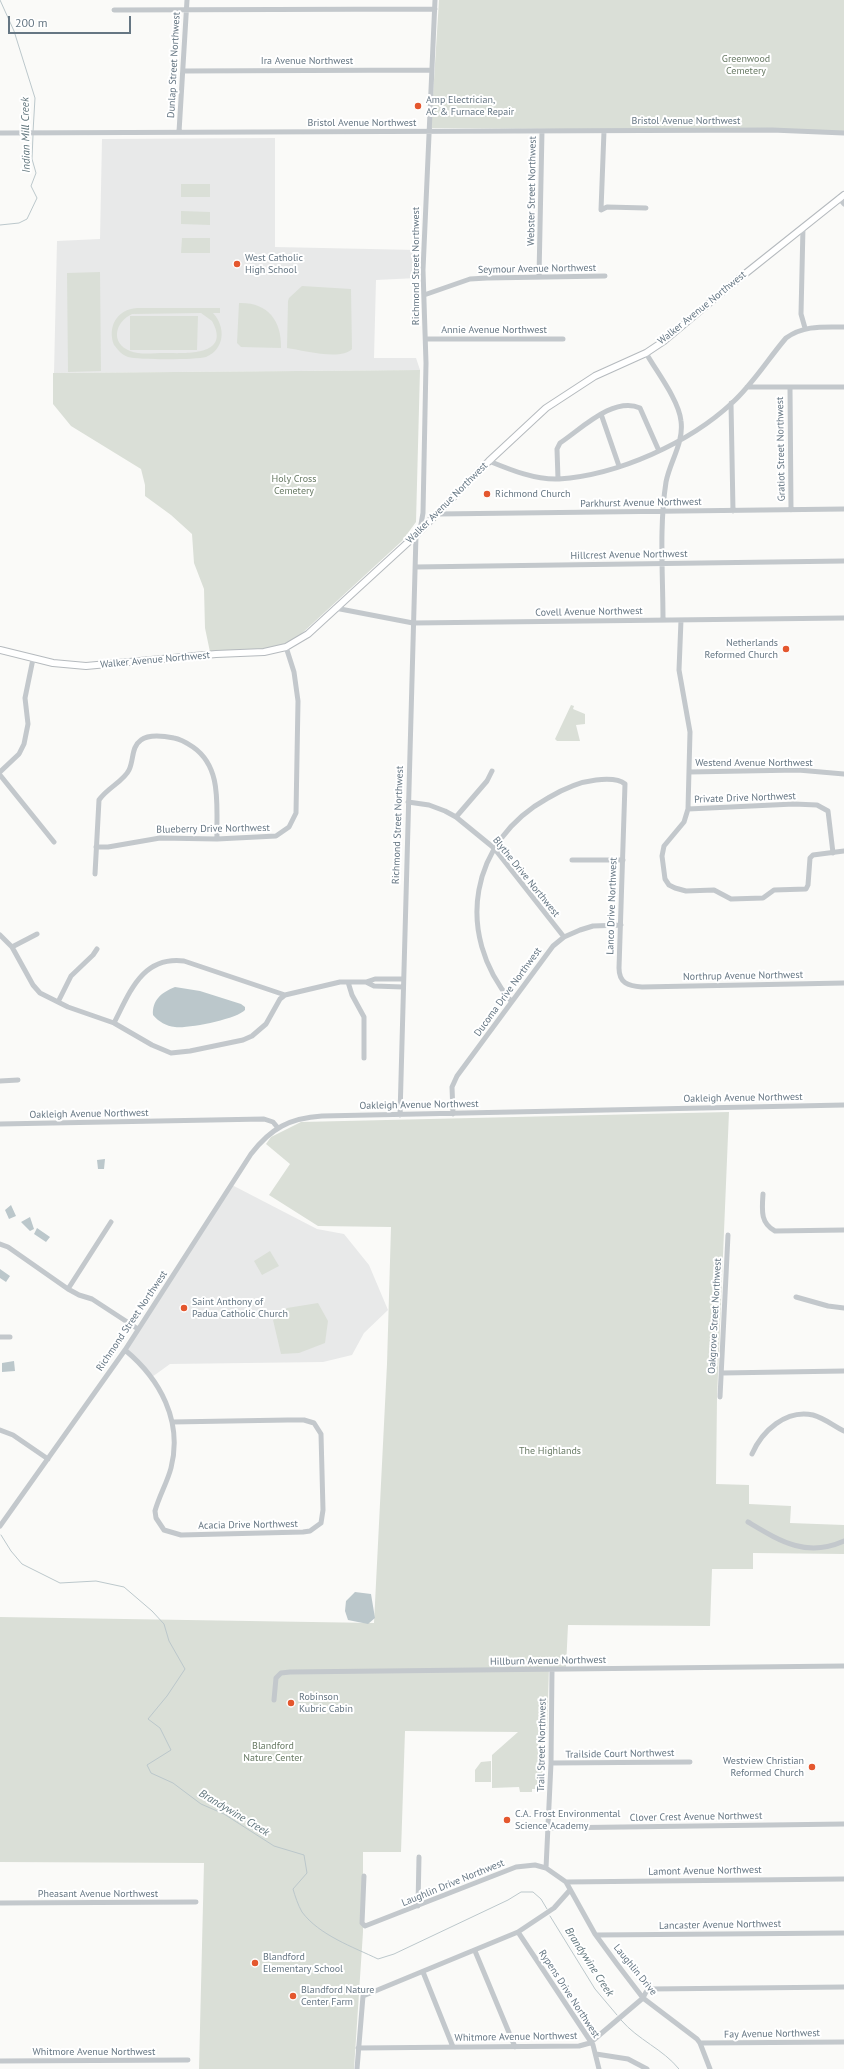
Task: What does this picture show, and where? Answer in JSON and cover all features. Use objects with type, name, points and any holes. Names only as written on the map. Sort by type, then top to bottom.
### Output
[{"type":"main road","name":"Walker Avenue Northwest","points":[[0,650],[53,664],[86,666],[216,654],[264,652],[286,648],[308,634],[418,533],[489,461],[546,408],[594,376],[646,353],[664,341],[842,196]]},
{"type":"street","name":"Dunlap Street Northwest","points":[[179,132],[187,0]]},
{"type":"street","name":"Richmond Street Northwest","points":[[400,1115],[402,980],[415,567],[418,533],[423,513],[426,340],[424,295],[428,133],[435,0]]},
{"type":"street","points":[[114,10],[435,9]]},
{"type":"street","name":"Ira Avenue Northwest","points":[[183,71],[432,70]]},
{"type":"street","name":"Bristol Avenue Northwest","points":[[0,133],[428,133],[772,130],[844,133]]},
{"type":"street","name":"Webster Street Northwest","points":[[539,276],[542,131]]},
{"type":"street","points":[[604,131],[601,210],[606,207],[646,208]]},
{"type":"street","points":[[842,196],[844,204]]},
{"type":"street","points":[[803,227],[801,314],[805,328]]},
{"type":"street","name":"Seymour Avenue Northwest","points":[[424,295],[470,279],[539,276],[605,276]]},
{"type":"street","points":[[489,461],[513,471],[535,477],[558,479],[620,466],[659,451],[680,440],[731,403],[747,387],[786,338],[805,328],[844,327]]},
{"type":"street","name":"Annie Avenue Northwest","points":[[426,340],[563,339]]},
{"type":"street","points":[[646,353],[681,418],[680,440],[669,469],[664,512],[662,620]]},
{"type":"street","points":[[747,387],[844,387]]},
{"type":"street","name":"Gratiot Street Northwest","points":[[790,388],[791,510]]},
{"type":"street","points":[[731,403],[733,511]]},
{"type":"street","points":[[558,479],[557,449],[560,443],[602,414],[622,404],[632,404],[640,408],[659,451]]},
{"type":"street","points":[[602,414],[620,466]]},
{"type":"street","name":"Parkhurst Avenue Northwest","points":[[438,514],[844,509]]},
{"type":"street","name":"Hillcrest Avenue Northwest","points":[[415,567],[844,561]]},
{"type":"street","name":"Covell Avenue Northwest","points":[[335,608],[413,623],[844,618]]},
{"type":"street","points":[[681,620],[680,670],[689,721],[688,809]]},
{"type":"street","name":"Blueberry Drive Northwest","points":[[96,847],[108,847],[160,838],[217,839],[276,836],[284,832],[294,820],[297,800],[299,708],[298,690],[286,648]]},
{"type":"street","points":[[33,659],[25,698],[28,724],[24,744],[19,754],[0,774],[54,842]]},
{"type":"street","points":[[95,874],[99,800],[105,792],[124,778],[129,771],[134,749],[138,743],[150,737],[179,739],[198,751],[207,759],[213,772],[216,784],[217,839]]},
{"type":"street","name":"Westend Avenue Northwest","points":[[689,772],[798,770],[844,774]]},
{"type":"street","points":[[456,817],[487,781],[492,771]]},
{"type":"street","name":"Lanco Drive Northwest","points":[[494,848],[510,828],[527,811],[574,784],[598,780],[621,781],[625,784],[619,975],[621,979],[630,986],[642,987]]},
{"type":"street","name":"Blythe Drive Northwest","points":[[408,802],[437,807],[456,817],[494,848],[564,937]]},
{"type":"street","name":"Private Drive Northwest","points":[[833,853],[828,811],[817,806],[794,804],[688,809],[684,822],[664,846],[662,856],[665,879],[669,885],[686,891],[714,890],[731,899],[763,898],[774,890],[806,889],[808,885],[810,858],[813,855],[833,853],[844,851]]},
{"type":"street","points":[[494,848],[483,874],[478,896],[478,940],[491,973],[511,1001]]},
{"type":"street","points":[[572,860],[623,860]]},
{"type":"street","name":"Ducoma Drive Northwest","points":[[453,1114],[452,1087],[457,1076],[544,956],[564,937],[594,926],[621,924]]},
{"type":"street","points":[[12,947],[37,934]]},
{"type":"street","points":[[0,935],[12,947],[33,985],[40,993],[58,1002],[114,1023],[162,1050],[171,1053],[190,1051],[243,1040],[252,1036],[266,1024],[280,999],[285,995],[348,982],[366,982],[375,979],[402,980]]},
{"type":"street","points":[[58,1002],[71,976],[93,955],[97,949]]},
{"type":"street","points":[[114,1023],[133,986],[143,973],[157,963],[172,960],[184,961],[285,995]]},
{"type":"street","points":[[348,982],[352,995],[364,1017],[364,1058]]},
{"type":"street","points":[[366,982],[374,986],[402,987]]},
{"type":"street","name":"Northrup Avenue Northwest","points":[[642,987],[844,983]]},
{"type":"street","points":[[0,1080],[18,1080]]},
{"type":"street","name":"Oakleigh Avenue Northwest","points":[[0,1124],[264,1119],[273,1122],[278,1128],[296,1119],[306,1117],[844,1105]]},
{"type":"street","name":"Richmond Street Northwest","points":[[0,1526],[125,1350],[251,1154],[267,1135],[278,1128]]},
{"type":"street","points":[[763,1194],[763,1220],[768,1227],[775,1231],[844,1230]]},
{"type":"street","points":[[68,1289],[111,1222]]},
{"type":"street","name":"Oakgrove Street Northwest","points":[[720,1397],[728,1235]]},
{"type":"street","points":[[0,1244],[8,1247],[68,1289],[79,1295],[92,1298],[138,1329]]},
{"type":"street","points":[[796,1297],[828,1306],[844,1308]]},
{"type":"street","points":[[0,1337],[10,1338]]},
{"type":"street","name":"Acacia Drive Northwest","points":[[125,1350],[143,1366],[152,1377],[164,1398],[172,1422],[174,1437],[171,1467],[155,1511],[156,1518],[164,1530],[181,1535],[303,1532],[310,1531],[321,1523],[324,1510],[321,1434],[314,1423],[304,1420],[172,1422]]},
{"type":"street","points":[[722,1373],[844,1371]]},
{"type":"street","points":[[752,1454],[765,1433],[782,1420],[793,1416],[804,1414],[815,1416],[844,1431]]},
{"type":"street","points":[[0,1430],[13,1435],[48,1459]]},
{"type":"street","points":[[748,1522],[772,1536],[797,1546],[823,1548],[844,1541]]},
{"type":"street","name":"Hillburn Avenue Northwest","points":[[274,1700],[276,1678],[281,1674],[290,1672],[844,1666]]},
{"type":"street","name":"Trail Street Northwest","points":[[546,1868],[551,1763],[552,1670]]},
{"type":"street","name":"Trailside Court Northwest","points":[[551,1763],[690,1762]]},
{"type":"street","name":"Clover Crest Avenue Northwest","points":[[548,1828],[844,1824]]},
{"type":"street","points":[[418,1906],[419,1857]]},
{"type":"street","name":"Laughlin Drive Northwest","points":[[364,1876],[362,1923],[364,1926],[367,1926],[516,1867],[534,1865],[546,1868]]},
{"type":"street","points":[[357,2069],[362,1997],[518,1932],[554,1908],[570,1890],[566,1882],[546,1868]]},
{"type":"street","name":"Lamont Avenue Northwest","points":[[566,1882],[844,1879]]},
{"type":"street","name":"Laughlin Drive","points":[[570,1890],[596,1936],[643,1998],[692,2034],[700,2043],[710,2069]]},
{"type":"street","name":"Pheasant Avenue Northwest","points":[[0,1903],[196,1902]]},
{"type":"street","name":"Rypens Drive Northwest","points":[[518,1932],[592,2045],[596,2054],[599,2069]]},
{"type":"street","name":"Lancaster Avenue Northwest","points":[[596,1936],[844,1933]]},
{"type":"street","points":[[475,1951],[515,2047]]},
{"type":"street","points":[[423,1972],[453,2047]]},
{"type":"street","name":"Whitmore Avenue Northwest","points":[[358,2048],[579,2046],[590,2043],[643,1998],[648,1990],[844,1988]]},
{"type":"street","name":"Fay Avenue Northwest","points":[[700,2043],[844,2042]]},
{"type":"street","points":[[596,2054],[631,2060],[647,2069]]},
{"type":"street","name":"Whitmore Avenue Northwest","points":[[0,2061],[188,2060]]},
{"type":"shaded area","name":"West Catholic High School","points":[[275,138],[275,247],[417,250],[417,278],[376,280],[374,358],[416,358],[420,370],[54,373],[57,241],[100,239],[102,139]]},
{"type":"shaded area","points":[[175,987],[200,991],[241,1004],[245,1007],[245,1010],[232,1017],[212,1023],[181,1027],[169,1026],[153,1015],[153,1010],[159,997],[166,991]]},
{"type":"shaded area","points":[[105,1159],[104,1169],[98,1169],[97,1160]]},
{"type":"shaded area","points":[[232,1185],[317,1229],[344,1234],[369,1265],[388,1310],[364,1333],[352,1355],[323,1362],[170,1364],[152,1377],[125,1350]]},
{"type":"shaded area","points":[[11,1205],[16,1216],[9,1219],[5,1210]]},
{"type":"shaded area","points":[[30,1217],[34,1229],[30,1231],[21,1222]]},
{"type":"shaded area","points":[[37,1228],[50,1237],[46,1242],[34,1234]]},
{"type":"shaded area","points":[[0,1269],[10,1276],[6,1282],[0,1278]]},
{"type":"shaded area","points":[[14,1361],[15,1371],[2,1372],[2,1363]]},
{"type":"shaded area","points":[[355,1592],[371,1594],[375,1618],[368,1624],[348,1620],[345,1611],[346,1601]]},
{"type":"green space","name":"Greenwood Cemetery","points":[[439,0],[844,0],[844,131],[431,128]]},
{"type":"green space","points":[[181,184],[210,184],[210,197],[181,197]]},
{"type":"green space","points":[[181,211],[210,212],[210,225],[181,224]]},
{"type":"green space","points":[[182,238],[210,238],[210,253],[181,253]]},
{"type":"green space","points":[[100,272],[101,371],[68,372],[67,273]]},
{"type":"green space","points":[[302,286],[351,289],[352,349],[339,354],[321,354],[287,348],[288,301],[289,298]]},
{"type":"green space","points":[[239,303],[249,303],[258,306],[265,309],[271,315],[276,321],[279,329],[281,348],[241,347],[237,343]]},
{"type":"green space","points":[[220,308],[220,313],[213,313],[222,331],[220,343],[217,349],[212,353],[206,357],[200,358],[154,359],[128,357],[122,354],[114,345],[112,332],[115,320],[119,315],[130,309]],"holes":[[[201,313],[212,321],[216,333],[216,341],[211,347],[193,352],[138,353],[130,351],[124,347],[119,343],[117,338],[117,332],[122,322],[132,314]]]},
{"type":"green space","points":[[130,316],[198,316],[197,350],[130,350]]},
{"type":"green space","name":"Holy Cross Cemetery","points":[[420,370],[416,522],[402,541],[299,636],[278,646],[256,650],[210,652],[205,628],[204,589],[194,563],[192,534],[171,515],[145,496],[145,485],[141,469],[71,426],[53,404],[53,373]]},
{"type":"green space","points":[[571,705],[574,706],[573,709],[585,714],[585,724],[576,725],[580,741],[557,741],[555,739]]},
{"type":"green space","points":[[729,1112],[717,1398],[716,1484],[749,1485],[749,1504],[791,1506],[790,1523],[844,1525],[844,1554],[753,1553],[753,1569],[712,1569],[710,1626],[568,1625],[566,1667],[549,1667],[547,1732],[545,1732],[543,1778],[538,1779],[538,1789],[532,1789],[532,1792],[520,1792],[519,1787],[492,1788],[492,1755],[518,1732],[405,1731],[401,1852],[363,1852],[363,1932],[354,2069],[199,2069],[204,1863],[0,1862],[0,1617],[374,1623],[387,1364],[391,1227],[318,1226],[269,1195],[290,1164],[266,1144],[271,1137],[301,1122]]},
{"type":"green space","points":[[270,1251],[279,1266],[262,1275],[254,1261]]},
{"type":"green space","points":[[318,1303],[328,1321],[325,1343],[299,1353],[281,1354],[273,1320],[287,1308]]},
{"type":"green space","points":[[491,1761],[491,1782],[475,1782],[475,1770],[481,1762]]},
{"type":"waterway","name":"Indian Mill Creek","points":[[0,0],[14,31],[35,98],[33,132]]},
{"type":"waterway","name":"Indian Mill Creek","points":[[0,225],[19,223],[27,219],[37,198],[31,186],[36,173],[32,159],[33,135]]},
{"type":"waterway","name":"Brandywine Creek","points":[[1,1535],[11,1551],[22,1564],[60,1583],[96,1581],[124,1587],[152,1611],[164,1624],[169,1641],[185,1669],[167,1696],[148,1719],[160,1728],[171,1750],[147,1765],[151,1773],[173,1783],[201,1804],[224,1814],[274,1846],[304,1855],[307,1873],[293,1889],[302,1912],[309,1920],[327,1934],[378,1959],[394,1954],[508,1900],[521,1892],[533,1892],[541,1899],[547,1909]]},
{"type":"waterway","name":"Brandywine Creek","points":[[550,1916],[595,1989],[617,2015]]},
{"type":"waterway","name":"Brandywine Creek","points":[[621,2020],[635,2033],[666,2056],[679,2069]]},
{"type":"place","name":"Amp Electrician, AC & Furnace Repair","points":[[418,106]]},
{"type":"place","name":"West Catholic High School","points":[[237,264]]},
{"type":"place","name":"Richmond Church","points":[[487,494]]},
{"type":"place","name":"Netherlands Reformed Church","points":[[786,649]]},
{"type":"place","name":"Saint Anthony of Padua Catholic Church","points":[[184,1308]]},
{"type":"place","name":"Robinson Kubric Cabin","points":[[291,1703]]},
{"type":"place","name":"Westview Christian Reformed Church","points":[[812,1767]]},
{"type":"place","name":"C.A. Frost Environmental Science Academy","points":[[507,1820]]},
{"type":"place","name":"Blandford Elementary School","points":[[255,1963]]},
{"type":"place","name":"Blandford Nature Center Farm","points":[[293,1996]]},
{"type":"park label","name":"The Highlands","points":[[550,1451]]},
{"type":"park label","name":"Blandford Nature Center","points":[[273,1752]]}]
